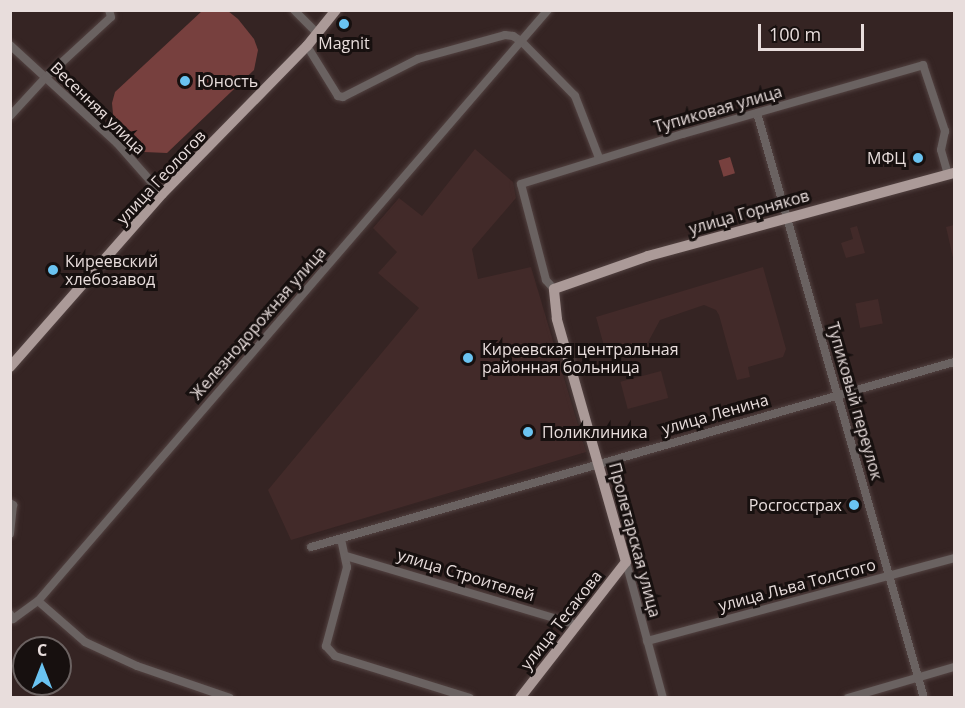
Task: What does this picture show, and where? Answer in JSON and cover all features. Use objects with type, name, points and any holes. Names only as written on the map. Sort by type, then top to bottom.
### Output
[{"type":"main road","name":"улица Геологов","points":[[10,367],[162,194],[307,46],[336,10]]},
{"type":"main road","name":"улица Горняков","points":[[554,289],[648,256],[951,173]]},
{"type":"main road","name":"Пролетарская улица","points":[[554,289],[557,319],[626,561]]},
{"type":"main road","name":"улица Тесакова","points":[[520,698],[626,561]]},
{"type":"street","points":[[10,116],[46,77],[111,17],[109,10]]},
{"type":"street","points":[[294,10],[303,14],[317,33]]},
{"type":"street","name":"Железнодорожная улица","points":[[12,617],[38,601],[548,10]]},
{"type":"street","points":[[307,46],[338,96],[343,97],[418,59],[505,35],[521,41],[575,96],[599,158]]},
{"type":"street","name":"Весенняя улица","points":[[10,45],[117,143],[162,194]]},
{"type":"street","name":"Тупиковая улица","points":[[521,184],[599,158],[923,66],[945,131],[941,150],[951,173]]},
{"type":"street","name":"Тупиковый переулок","points":[[757,113],[924,698]]},
{"type":"street","name":"Пролетарская улица","points":[[521,184],[546,280],[554,289]]},
{"type":"street","name":"улица Ленина","points":[[311,547],[954,362]]},
{"type":"street","points":[[10,503],[13,505],[10,534]]},
{"type":"street","points":[[341,539],[347,567],[326,646],[330,651],[335,656],[470,698]]},
{"type":"street","name":"улица Строителей","points":[[346,556],[578,625]]},
{"type":"street","name":"улица Льва Толстого","points":[[647,641],[954,558]]},
{"type":"street","name":"Пролетарская улица","points":[[626,561],[663,698]]},
{"type":"street","points":[[38,601],[85,642],[137,666],[230,698]]},
{"type":"street","points":[[848,698],[954,667]]},
{"type":"shaded area","name":"Юность","points":[[202,11],[228,11],[238,19],[254,39],[258,50],[254,70],[167,153],[144,152],[124,138],[114,125],[112,103],[115,92]]},
{"type":"shaded area","name":"Киреевская центральная районная больница","points":[[475,149],[513,182],[516,198],[472,249],[478,279],[531,267],[586,452],[291,540],[268,490],[419,308],[378,273],[397,252],[373,228],[399,198],[422,216]]},
{"type":"shaded area","points":[[730,157],[735,173],[723,177],[719,161]]},
{"type":"shaded area","points":[[954,225],[954,262],[946,227]]},
{"type":"shaded area","points":[[857,226],[865,253],[846,258],[841,243],[853,239],[850,228]]},
{"type":"shaded area","points":[[763,267],[786,349],[783,357],[748,367],[750,377],[737,380],[719,315],[716,310],[704,305],[660,320],[646,346],[607,357],[596,317]]},
{"type":"shaded area","points":[[878,299],[883,324],[860,328],[855,303]]},
{"type":"shaded area","points":[[661,371],[668,398],[628,409],[620,382]]},
{"type":"place","name":"Magnit","points":[[344,24]]},
{"type":"place","name":"Юность","points":[[185,81]]},
{"type":"place","name":"МФЦ","points":[[918,158]]},
{"type":"place","name":"Киреевский хлебозавод","points":[[53,270]]},
{"type":"place","name":"Киреевская центральная районная больница","points":[[468,358]]},
{"type":"place","name":"Поликлиника","points":[[528,432]]},
{"type":"place","name":"Росгосстрах","points":[[854,505]]}]
